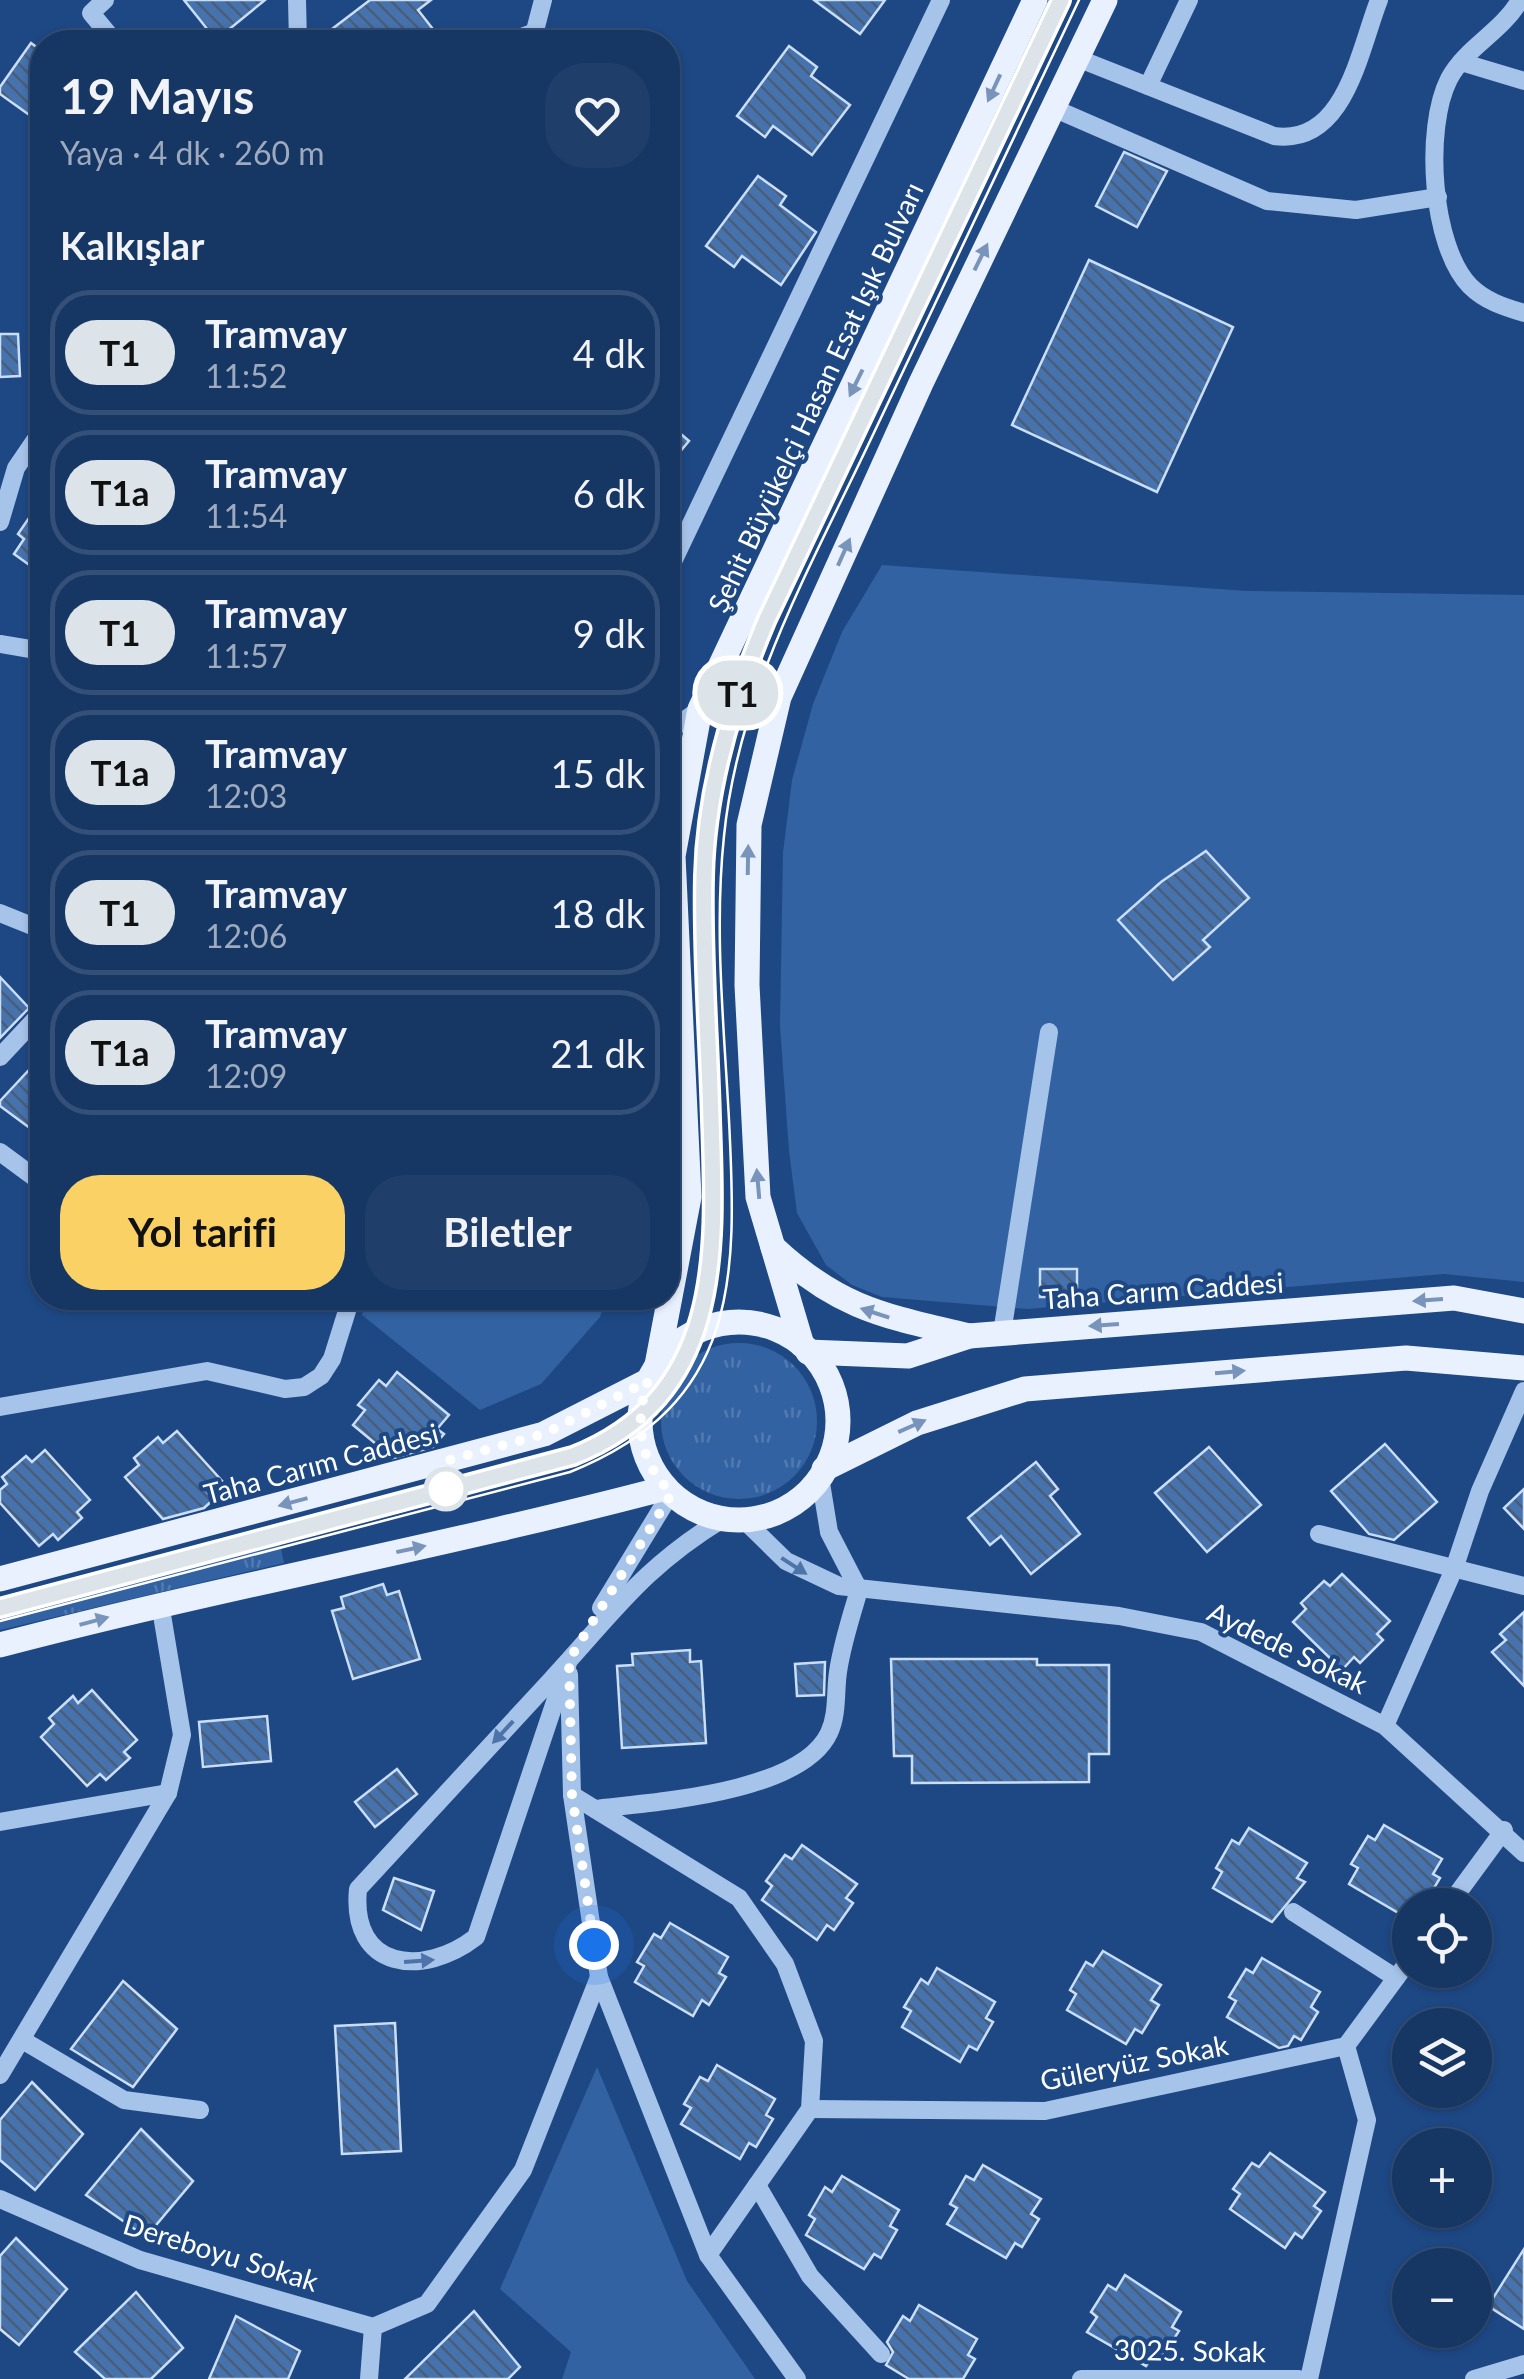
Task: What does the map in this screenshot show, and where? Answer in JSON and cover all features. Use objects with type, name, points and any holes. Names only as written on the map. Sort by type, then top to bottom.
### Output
[{"type":"main road","name":"Şehit Büyükelçi Hasan Esat Işık Bulvarı","points":[[680,804],[700,709],[1035,0]]},
{"type":"main road","points":[[805,1349],[758,1198],[747,985],[748,825],[779,697],[921,383],[1105,0]]},
{"type":"main road","name":"Şehit Büyükelçi Hasan Esat Işık Bulvarı","points":[[680,1034],[689,1198],[680,1242]]},
{"type":"main road","points":[[773,1247],[818,1285],[870,1313],[970,1336]]},
{"type":"main road","name":"Taha Carım Caddesi","points":[[805,1349],[908,1356],[970,1336],[1454,1298],[1524,1312]]},
{"type":"main road","name":"Şehit Büyükelçi Hasan Esat Işık Bulvarı","points":[[653,1373],[666,1310]]},
{"type":"main road","points":[[822,1473],[835,1444],[837,1408],[825,1373],[805,1349],[770,1328],[731,1323],[683,1339],[653,1373],[640,1416],[640,1434],[652,1468],[669,1490],[690,1507],[734,1519],[778,1512],[822,1473],[917,1423],[1025,1389],[1406,1358],[1524,1368]]},
{"type":"main road","name":"Taha Carım Caddesi","points":[[0,1580],[544,1434],[653,1373]]},
{"type":"main road","points":[[0,1646],[160,1603],[669,1490]]},
{"type":"street","points":[[105,30],[91,13],[106,0]]},
{"type":"street","points":[[298,0],[298,30]]},
{"type":"street","points":[[536,30],[542,0]]},
{"type":"street","points":[[680,547],[941,0]]},
{"type":"street","points":[[1148,86],[1189,0]]},
{"type":"street","points":[[1077,58],[1274,136],[1313,132],[1338,104],[1378,0]]},
{"type":"street","points":[[1520,0],[1501,28],[1460,62],[1439,107],[1435,146],[1438,197],[1452,259],[1467,283],[1488,300],[1524,313]]},
{"type":"street","points":[[1460,62],[1524,81]]},
{"type":"street","points":[[1053,108],[1267,201],[1356,210],[1438,197]]},
{"type":"street","points":[[0,522],[16,468],[30,448]]},
{"type":"street","points":[[0,644],[30,649]]},
{"type":"street","points":[[680,723],[700,709]]},
{"type":"street","points":[[0,913],[30,925]]},
{"type":"street","points":[[0,1057],[30,1025]]},
{"type":"street","points":[[1002,1333],[1049,1032]]},
{"type":"street","points":[[0,1152],[30,1174]]},
{"type":"street","points":[[0,1407],[207,1371],[285,1390],[304,1387],[320,1376],[332,1359],[348,1310]]},
{"type":"street","points":[[1386,1726],[1454,1569],[1480,1491],[1524,1391]]},
{"type":"street","points":[[595,1809],[672,1800],[750,1783],[810,1756],[833,1723],[842,1650],[859,1590],[828,1532],[822,1473]]},
{"type":"street","points":[[669,1490],[569,1660],[476,1938],[429,1962],[406,1964],[384,1954],[361,1924],[358,1889],[569,1660],[592,1628],[648,1572],[734,1519]]},
{"type":"street","name":"Aydede Sokak","points":[[734,1519],[802,1572],[859,1590],[1119,1616],[1201,1632],[1386,1726],[1504,1830],[1524,1853]]},
{"type":"street","points":[[1318,1534],[1524,1586]]},
{"type":"street","points":[[0,2075],[24,2041],[168,1793],[182,1735],[160,1603]]},
{"type":"street","points":[[569,1660],[572,1795],[599,1977],[708,2255],[797,2379]]},
{"type":"street","points":[[0,1822],[168,1793]]},
{"type":"street","points":[[572,1795],[739,1898],[785,1964],[814,2041],[810,2109],[708,2255]]},
{"type":"street","points":[[1461,1888],[1504,1830]]},
{"type":"street","points":[[1293,1912],[1392,1975]]},
{"type":"street","points":[[369,2379],[373,2327],[427,2304],[523,2170],[599,1977]]},
{"type":"street","points":[[1308,2379],[1366,2120],[1346,2046],[1392,1983]]},
{"type":"street","points":[[24,2041],[124,2100],[200,2110]]},
{"type":"street","name":"Güleryüz Sokak","points":[[810,2109],[1045,2111],[1346,2046]]},
{"type":"street","points":[[757,2186],[810,2276],[881,2354]]},
{"type":"street","name":"Dereboyu Sokak","points":[[0,2200],[140,2260],[373,2327]]},
{"type":"street","points":[[1474,2379],[1524,2364]]},
{"type":"street","name":"3025. Sokak","points":[[1081,2379],[1299,2379]]},
{"type":"green space","points":[[882,565],[1247,591],[1524,595],[1524,1282],[1444,1274],[1027,1309],[882,1297],[852,1285],[826,1265],[797,1213],[789,1151],[780,1026],[783,853],[792,780],[813,704],[842,632]]},
{"type":"green space","points":[[364,1310],[603,1310],[541,1384],[480,1410],[362,1315]]},
{"type":"green space","points":[[739,1343],[769,1349],[794,1366],[811,1391],[817,1421],[811,1451],[794,1476],[769,1493],[739,1499],[709,1493],[684,1476],[667,1451],[661,1421],[667,1391],[684,1366],[709,1349]]},
{"type":"green space","points":[[276,1525],[284,1563],[0,1630],[0,1599]]},
{"type":"green space","points":[[597,2067],[687,2281],[755,2379],[562,2379],[571,2352],[500,2289]]},
{"type":"building","points":[[184,0],[265,0],[228,30],[208,30]]},
{"type":"building","points":[[370,0],[431,0],[418,10],[434,30],[332,29]]},
{"type":"building","points":[[814,0],[885,0],[860,34]]},
{"type":"building","points":[[30,44],[30,115],[0,94],[0,87]]},
{"type":"building","points":[[789,46],[817,67],[811,76],[850,105],[812,155],[773,126],[765,137],[737,116]]},
{"type":"building","points":[[1124,152],[1167,171],[1137,227],[1096,206]]},
{"type":"building","points":[[758,176],[786,196],[780,205],[816,232],[781,285],[742,256],[734,267],[706,246]]},
{"type":"building","points":[[1089,260],[1233,327],[1157,492],[1012,425]]},
{"type":"building","points":[[0,334],[18,334],[20,376],[0,377]]},
{"type":"building","points":[[680,433],[689,441],[680,452]]},
{"type":"building","points":[[30,516],[30,565],[14,554],[24,539],[18,534]]},
{"type":"building","points":[[1206,851],[1249,898],[1203,940],[1210,947],[1173,980],[1118,920],[1161,882]]},
{"type":"building","points":[[0,977],[29,1008],[0,1038]]},
{"type":"building","points":[[30,1069],[30,1128],[0,1106],[0,1101]]},
{"type":"building","points":[[1040,1269],[1077,1269],[1077,1297],[1040,1297]]},
{"type":"building","points":[[397,1372],[449,1415],[437,1429],[444,1434],[433,1447],[393,1458],[353,1425],[365,1410],[358,1405],[379,1380],[386,1386]]},
{"type":"building","points":[[177,1431],[222,1481],[208,1493],[214,1499],[204,1508],[163,1519],[125,1477],[139,1465],[134,1458],[158,1437],[163,1443]]},
{"type":"building","points":[[1385,1444],[1437,1502],[1394,1540],[1369,1534],[1331,1491]]},
{"type":"building","points":[[1209,1447],[1261,1505],[1207,1552],[1155,1493]]},
{"type":"building","points":[[45,1450],[90,1500],[77,1512],[82,1518],[58,1540],[53,1534],[39,1546],[0,1503],[0,1490],[7,1484],[2,1477],[26,1456],[32,1462]]},
{"type":"building","points":[[1036,1462],[1058,1489],[1050,1496],[1080,1534],[1031,1574],[1001,1536],[990,1545],[968,1518]]},
{"type":"building","points":[[1524,1489],[1524,1529],[1504,1508]]},
{"type":"building","points":[[1342,1574],[1390,1621],[1377,1634],[1383,1640],[1360,1663],[1354,1657],[1342,1670],[1293,1622],[1306,1609],[1301,1603],[1324,1581],[1330,1586]]},
{"type":"building","points":[[383,1584],[387,1595],[399,1591],[420,1659],[353,1679],[332,1611],[344,1608],[341,1597]]},
{"type":"building","points":[[1524,1612],[1524,1686],[1492,1652],[1506,1640],[1500,1634]]},
{"type":"building","points":[[690,1650],[690,1662],[701,1661],[706,1743],[622,1748],[617,1666],[633,1665],[632,1654]]},
{"type":"building","points":[[891,1659],[1037,1659],[1037,1665],[1109,1665],[1109,1754],[1089,1754],[1089,1782],[912,1783],[912,1756],[894,1756]]},
{"type":"building","points":[[825,1662],[824,1695],[797,1696],[795,1664]]},
{"type":"building","points":[[92,1690],[137,1740],[124,1752],[130,1758],[106,1780],[100,1774],[87,1786],[41,1737],[54,1724],[49,1718],[73,1696],[78,1703]]},
{"type":"building","points":[[267,1716],[271,1761],[203,1767],[199,1722]]},
{"type":"building","points":[[397,1769],[417,1794],[375,1827],[355,1802]]},
{"type":"building","points":[[1384,1825],[1442,1859],[1433,1874],[1440,1878],[1434,1888],[1392,1888],[1392,1909],[1349,1884],[1358,1868],[1351,1864],[1368,1836],[1375,1840]]},
{"type":"building","points":[[1249,1828],[1307,1863],[1297,1878],[1305,1882],[1272,1922],[1213,1888],[1222,1872],[1216,1868],[1232,1840],[1239,1844]]},
{"type":"building","points":[[802,1845],[857,1884],[846,1898],[853,1903],[834,1930],[827,1925],[817,1940],[762,1900],[772,1886],[766,1881],[785,1855],[792,1859]]},
{"type":"building","points":[[394,1878],[434,1891],[421,1930],[383,1910]]},
{"type":"building","points":[[670,1923],[728,1957],[719,1973],[726,1977],[709,2005],[702,2000],[693,2016],[635,1982],[644,1966],[637,1962],[654,1934],[661,1938]]},
{"type":"building","points":[[1103,1951],[1161,1985],[1151,2000],[1159,2005],[1142,2033],[1135,2029],[1126,2044],[1067,2010],[1076,1994],[1070,1990],[1086,1962],[1093,1966]]},
{"type":"building","points":[[1262,1958],[1320,1992],[1311,2007],[1318,2012],[1301,2040],[1294,2036],[1288,2046],[1279,2048],[1227,2017],[1236,2001],[1229,1997],[1246,1969],[1253,1973]]},
{"type":"building","points":[[937,1968],[995,2002],[986,2018],[993,2022],[977,2050],[969,2046],[960,2062],[902,2027],[911,2011],[904,2007],[921,1979],[928,1984]]},
{"type":"building","points":[[123,1981],[177,2029],[133,2087],[71,2049]]},
{"type":"building","points":[[395,2023],[401,2151],[342,2154],[335,2026]]},
{"type":"building","points":[[717,2065],[775,2099],[766,2115],[773,2119],[756,2147],[749,2143],[740,2159],[681,2124],[691,2108],[684,2104],[700,2077],[708,2081]]},
{"type":"building","points":[[32,2082],[83,2134],[35,2190],[0,2160],[0,2120]]},
{"type":"building","points":[[141,2129],[193,2181],[146,2237],[86,2195]]},
{"type":"building","points":[[1270,2153],[1325,2192],[1314,2206],[1321,2211],[1302,2238],[1295,2233],[1285,2248],[1230,2209],[1240,2194],[1233,2189],[1252,2163],[1259,2167]]},
{"type":"building","points":[[983,2165],[1041,2199],[1031,2214],[1039,2219],[1022,2247],[1015,2243],[1006,2258],[947,2224],[957,2208],[950,2204],[966,2176],[974,2180]]},
{"type":"building","points":[[842,2176],[899,2210],[890,2226],[897,2230],[881,2258],[874,2254],[864,2269],[806,2235],[815,2219],[809,2215],[825,2187],[832,2192]]},
{"type":"building","points":[[16,2238],[67,2289],[19,2345],[0,2329],[0,2256]]},
{"type":"building","points":[[1524,2249],[1524,2329],[1492,2309],[1492,2300]]},
{"type":"building","points":[[1125,2275],[1181,2312],[1172,2327],[1179,2331],[1161,2359],[1154,2354],[1146,2366],[1087,2332],[1097,2317],[1091,2312],[1108,2285],[1116,2290]]},
{"type":"building","points":[[136,2292],[183,2348],[151,2379],[105,2379],[75,2352]]},
{"type":"building","points":[[919,2305],[977,2339],[968,2355],[975,2359],[963,2379],[909,2379],[886,2365],[893,2352],[887,2342],[903,2316],[910,2321]]},
{"type":"building","points":[[474,2311],[520,2367],[508,2379],[405,2379]]},
{"type":"building","points":[[236,2316],[300,2351],[288,2379],[209,2379]]},
{"type":"tram line","points":[[706,930],[708,856],[718,786],[734,719],[756,654],[811,526],[1061,0]]},
{"type":"tram line","name":"T1","points":[[0,1608],[573,1456],[632,1424],[679,1371],[699,1327],[713,1241],[704,876],[715,784],[730,722],[767,619],[1061,0]]},
{"type":"tram line","points":[[0,1621],[570,1472],[626,1444],[668,1410],[697,1372],[716,1329],[727,1282],[731,1232],[720,907],[724,836],[744,732],[801,584],[1079,0]]},
{"type":"tram line","points":[[650,1409],[673,1378],[690,1345],[709,1275],[714,1201],[707,965]]},
{"type":"tram line","points":[[361,1512],[588,1450]]},
{"type":"route","points":[[446,1489],[442,1462],[544,1434],[648,1381],[642,1398],[640,1434],[652,1468],[672,1493],[569,1660],[572,1795],[594,1945]]}]
